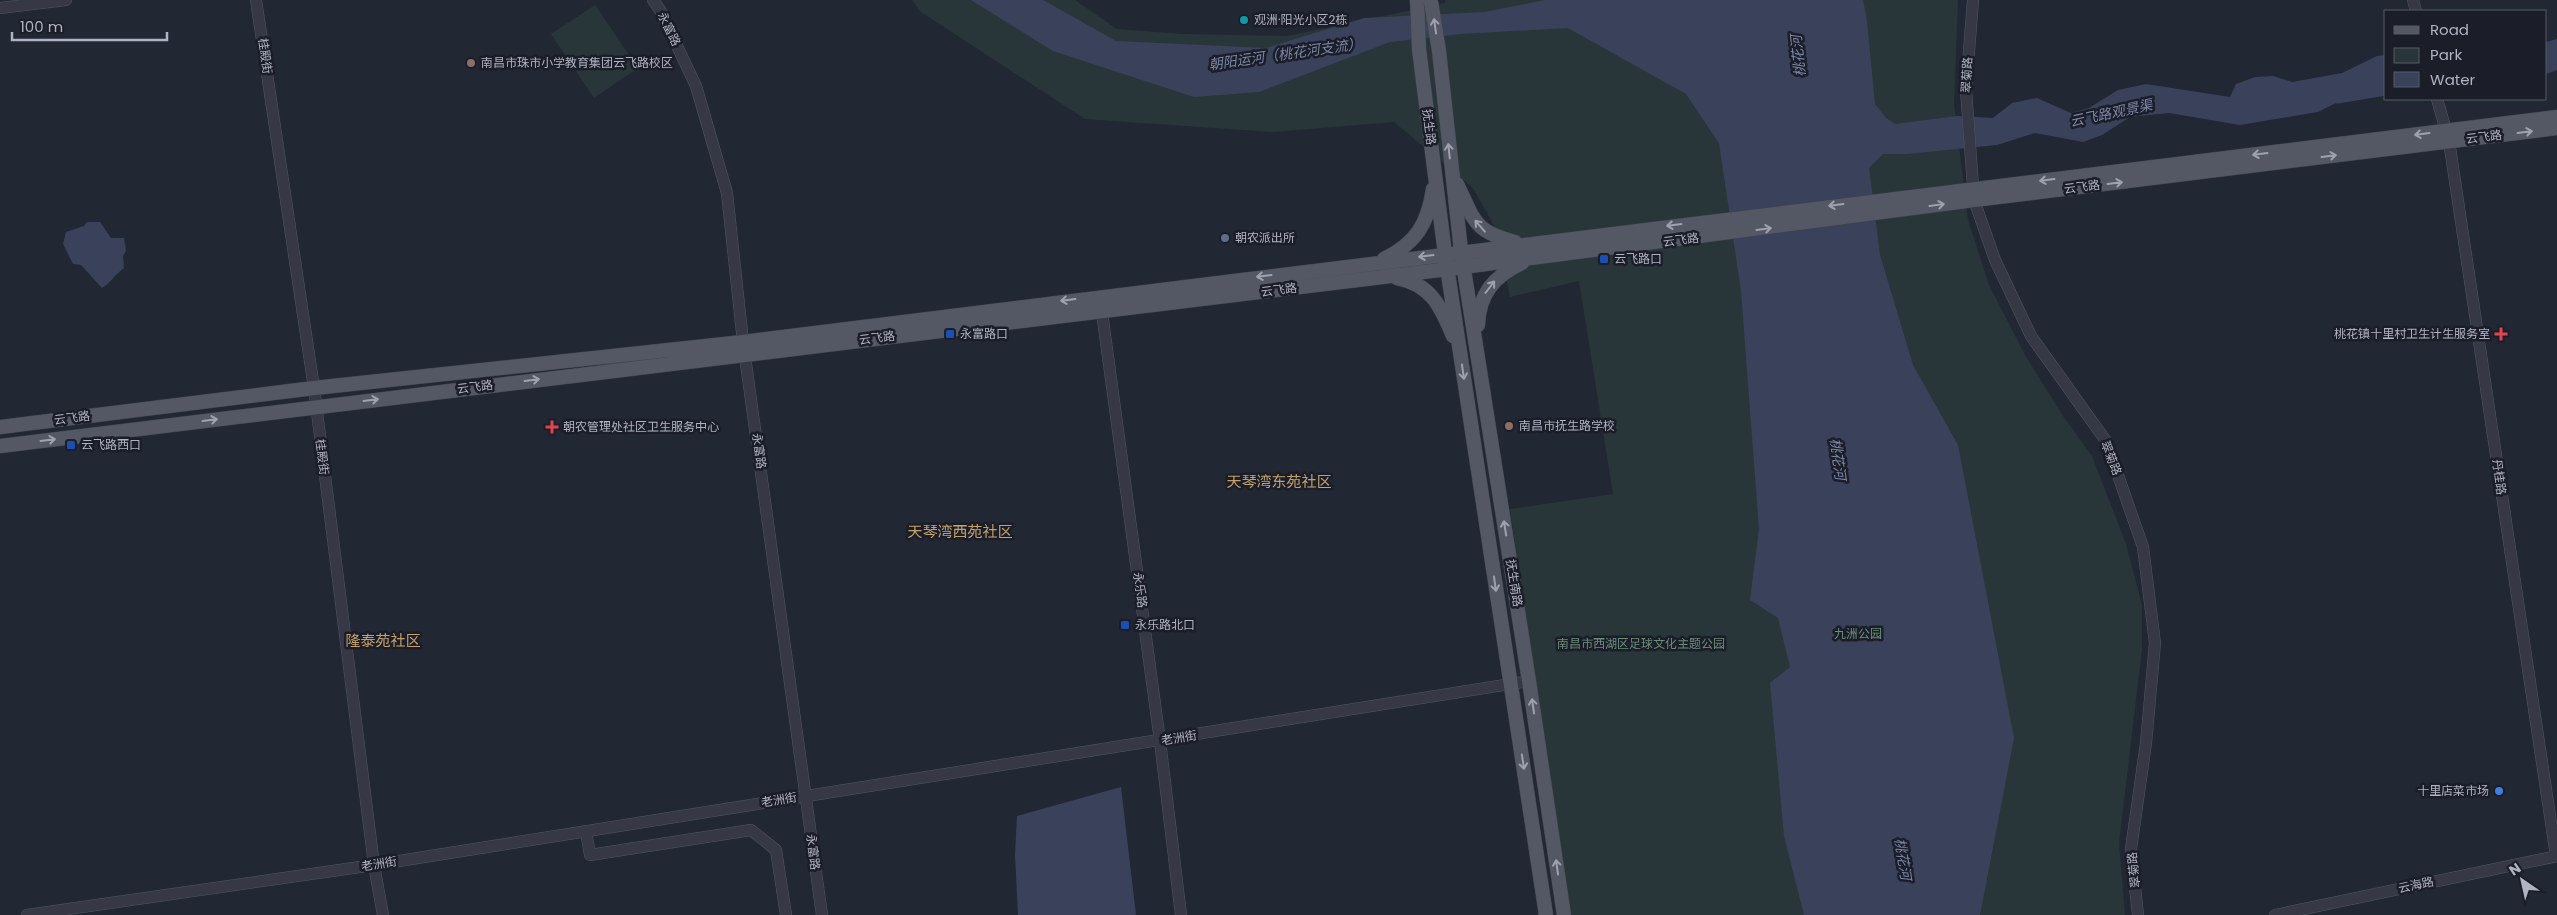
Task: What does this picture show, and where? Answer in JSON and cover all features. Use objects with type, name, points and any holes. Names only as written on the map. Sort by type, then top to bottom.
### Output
[{"type":"main road","name":"抚生路","points":[[1417,0],[1419,49],[1445,254]]},
{"type":"main road","name":"抚生路","points":[[1431,1],[1439,51],[1461,251]]},
{"type":"main road","name":"云飞路","points":[[2448,136],[2557,117]]},
{"type":"main road","name":"云飞路","points":[[0,427],[314,388],[744,348],[1102,311],[1715,235],[1886,206],[1973,194],[2448,136],[2557,128]]},
{"type":"main road","points":[[1452,172],[1475,221],[1482,231],[1523,244]]},
{"type":"main road","points":[[1378,262],[1396,253],[1414,239],[1425,222],[1431,204],[1435,176]]},
{"type":"main road","name":"云飞路","points":[[0,446],[744,348],[1100,296],[1722,220],[1886,206]]},
{"type":"main road","name":"抚生南路","points":[[1461,251],[1564,915]]},
{"type":"main road","name":"抚生南路","points":[[1445,254],[1546,915]]},
{"type":"main road","points":[[1476,350],[1479,308],[1486,293],[1505,273],[1531,258]]},
{"type":"main road","points":[[1389,276],[1411,280],[1428,291],[1443,314],[1460,351]]},
{"type":"street","points":[[0,8],[66,0]]},
{"type":"street","name":"桂殿街","points":[[256,0],[314,388],[374,865],[383,915]]},
{"type":"street","name":"永富路","points":[[653,0],[660,10],[696,86],[728,193],[744,348],[822,915]]},
{"type":"street","name":"翠菊路","points":[[1973,0],[1966,90],[1973,194],[1995,260],[2031,336],[2106,441],[2143,546],[2155,643],[2146,742],[2131,849],[2138,915]]},
{"type":"street","name":"丹桂路","points":[[2438,100],[2448,136],[2556,856]]},
{"type":"street","name":"永乐路","points":[[1100,296],[1160,740],[1181,915]]},
{"type":"street","name":"老洲街","points":[[28,915],[374,865],[1529,681]]},
{"type":"street","points":[[586,831],[590,855],[751,830],[776,850],[786,915]]},
{"type":"street","name":"云海路","points":[[2275,915],[2556,856]]},
{"type":"green space","name":"九洲公园","points":[[912,0],[1075,0],[1117,29],[1182,34],[1287,36],[1445,3],[1445,0],[1958,0],[1954,104],[1968,220],[1989,285],[2025,355],[2063,416],[2092,456],[2126,544],[2142,605],[2142,649],[2119,843],[2125,915],[1569,915],[1510,509],[1613,494],[1579,281],[1510,297],[1497,231],[1473,188],[1394,122],[1273,132],[1085,119],[921,12]]},
{"type":"green space","points":[[595,5],[638,68],[594,98],[551,34]]},
{"type":"water","points":[[971,0],[1043,0],[1116,41],[1266,48],[1364,18],[1485,12],[1545,0],[1863,0],[1867,21],[1875,104],[1886,118],[1895,124],[1957,116],[1993,118],[2012,103],[2037,98],[2071,113],[2089,108],[2118,90],[2146,84],[2230,97],[2236,84],[2255,77],[2273,76],[2292,82],[2342,73],[2377,56],[2384,55],[2384,88],[2368,87],[2318,112],[2240,125],[2169,113],[2130,117],[2102,135],[2083,142],[2035,133],[1997,145],[1907,154],[1883,154],[1869,168],[1880,255],[1913,365],[1958,445],[2014,738],[1980,915],[1804,915],[1784,836],[1770,683],[1790,667],[1778,618],[1750,600],[1759,529],[1741,291],[1719,143],[1686,94],[1568,28],[1461,34],[1390,42],[1259,92],[1194,97],[1053,51]]},
{"type":"water","points":[[2557,39],[2557,70],[2547,74],[2547,42]]},
{"type":"water","points":[[87,222],[100,222],[111,238],[124,238],[126,251],[123,256],[124,268],[102,288],[81,265],[73,264],[63,244],[66,232],[84,226]]},
{"type":"water","points":[[1121,787],[1136,915],[1018,915],[1015,855],[1017,816]]},
{"type":"waterway","name":"云飞路观景渠","points":[[2338,94],[2384,86]]},
{"type":"place","name":"观洲·阳光小区2栋","points":[[1244,20]]},
{"type":"place","name":"南昌市珠市小学教育集团云飞路校区","points":[[471,63]]},
{"type":"place","name":"朝农派出所","points":[[1225,238]]},
{"type":"place","name":"云飞路口","points":[[1604,259]]},
{"type":"place","name":"永富路口","points":[[950,334]]},
{"type":"place","name":"桃花镇十里村卫生计生服务室","points":[[2501,334]]},
{"type":"place","name":"南昌市抚生路学校","points":[[1509,426]]},
{"type":"place","name":"朝农管理处社区卫生服务中心","points":[[552,427]]},
{"type":"place","name":"云飞路西口","points":[[71,445]]},
{"type":"place","name":"永乐路北口","points":[[1125,625]]},
{"type":"place","name":"十里店菜市场","points":[[2499,791]]},
{"type":"district","name":"天琴湾东苑社区","points":[[1279,482]]},
{"type":"district","name":"天琴湾西苑社区","points":[[960,532]]},
{"type":"district","name":"隆泰苑社区","points":[[383,641]]},
{"type":"water label","name":"朝阳运河（桃花河支流）","points":[[1285,54]]},
{"type":"water label","name":"桃花河","points":[[1798,56]]},
{"type":"water label","name":"桃花河","points":[[1838,459]]},
{"type":"water label","name":"桃花河","points":[[1903,859]]},
{"type":"park label","name":"南昌市西湖区足球文化主题公园","points":[[1641,644]]}]
